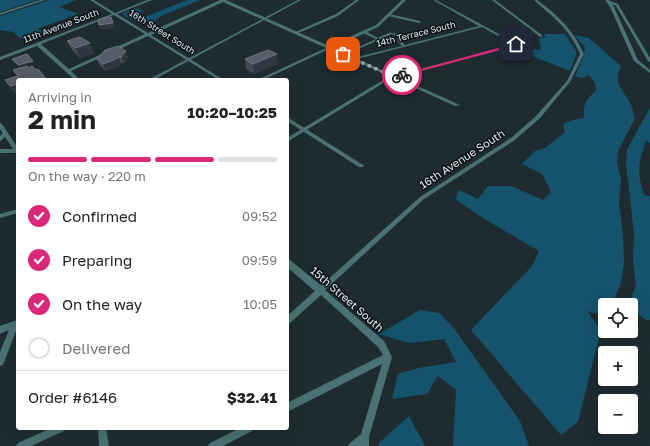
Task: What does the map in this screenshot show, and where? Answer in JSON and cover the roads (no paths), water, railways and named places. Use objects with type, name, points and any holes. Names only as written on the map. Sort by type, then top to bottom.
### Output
[{"type":"street","points":[[0,14],[43,0]]},
{"type":"street","name":"16th Street South","points":[[92,0],[219,78]]},
{"type":"street","name":"11th Avenue South","points":[[0,59],[150,0]]},
{"type":"street","points":[[68,71],[224,0],[457,105]]},
{"type":"street","points":[[154,78],[300,0]]},
{"type":"street","points":[[295,33],[337,14],[358,0]]},
{"type":"street","points":[[263,78],[377,26],[404,0]]},
{"type":"street","points":[[289,139],[394,77],[516,44],[434,0]]},
{"type":"street","points":[[493,0],[541,36]]},
{"type":"street","name":"16th Avenue South","points":[[289,319],[422,198],[519,134],[538,117],[569,81],[582,54],[579,46],[559,19],[535,0]]},
{"type":"street","points":[[607,0],[617,5],[650,61]]},
{"type":"street","points":[[607,0],[612,7],[636,61],[650,72]]},
{"type":"street","points":[[389,15],[419,22]]},
{"type":"street","name":"14th Terrace South","points":[[354,59],[483,26]]},
{"type":"street","points":[[364,32],[378,39]]},
{"type":"street","points":[[346,40],[361,47],[394,33],[399,36],[400,42],[404,46]]},
{"type":"street","points":[[38,44],[76,78]]},
{"type":"street","points":[[289,120],[361,166]]},
{"type":"street","points":[[0,125],[16,149]]},
{"type":"street","points":[[0,139],[6,133]]},
{"type":"street","points":[[0,151],[16,151]]},
{"type":"street","points":[[0,216],[16,212]]},
{"type":"street","name":"15th Street South","points":[[289,264],[381,344],[388,357]]},
{"type":"street","points":[[0,330],[16,323]]},
{"type":"street","points":[[0,362],[16,325]]},
{"type":"street","points":[[289,407],[388,357]]},
{"type":"street","points":[[353,446],[364,441],[388,357]]},
{"type":"street","points":[[21,446],[57,430]]},
{"type":"street","points":[[102,430],[104,446]]},
{"type":"street","points":[[213,446],[245,430]]}]
